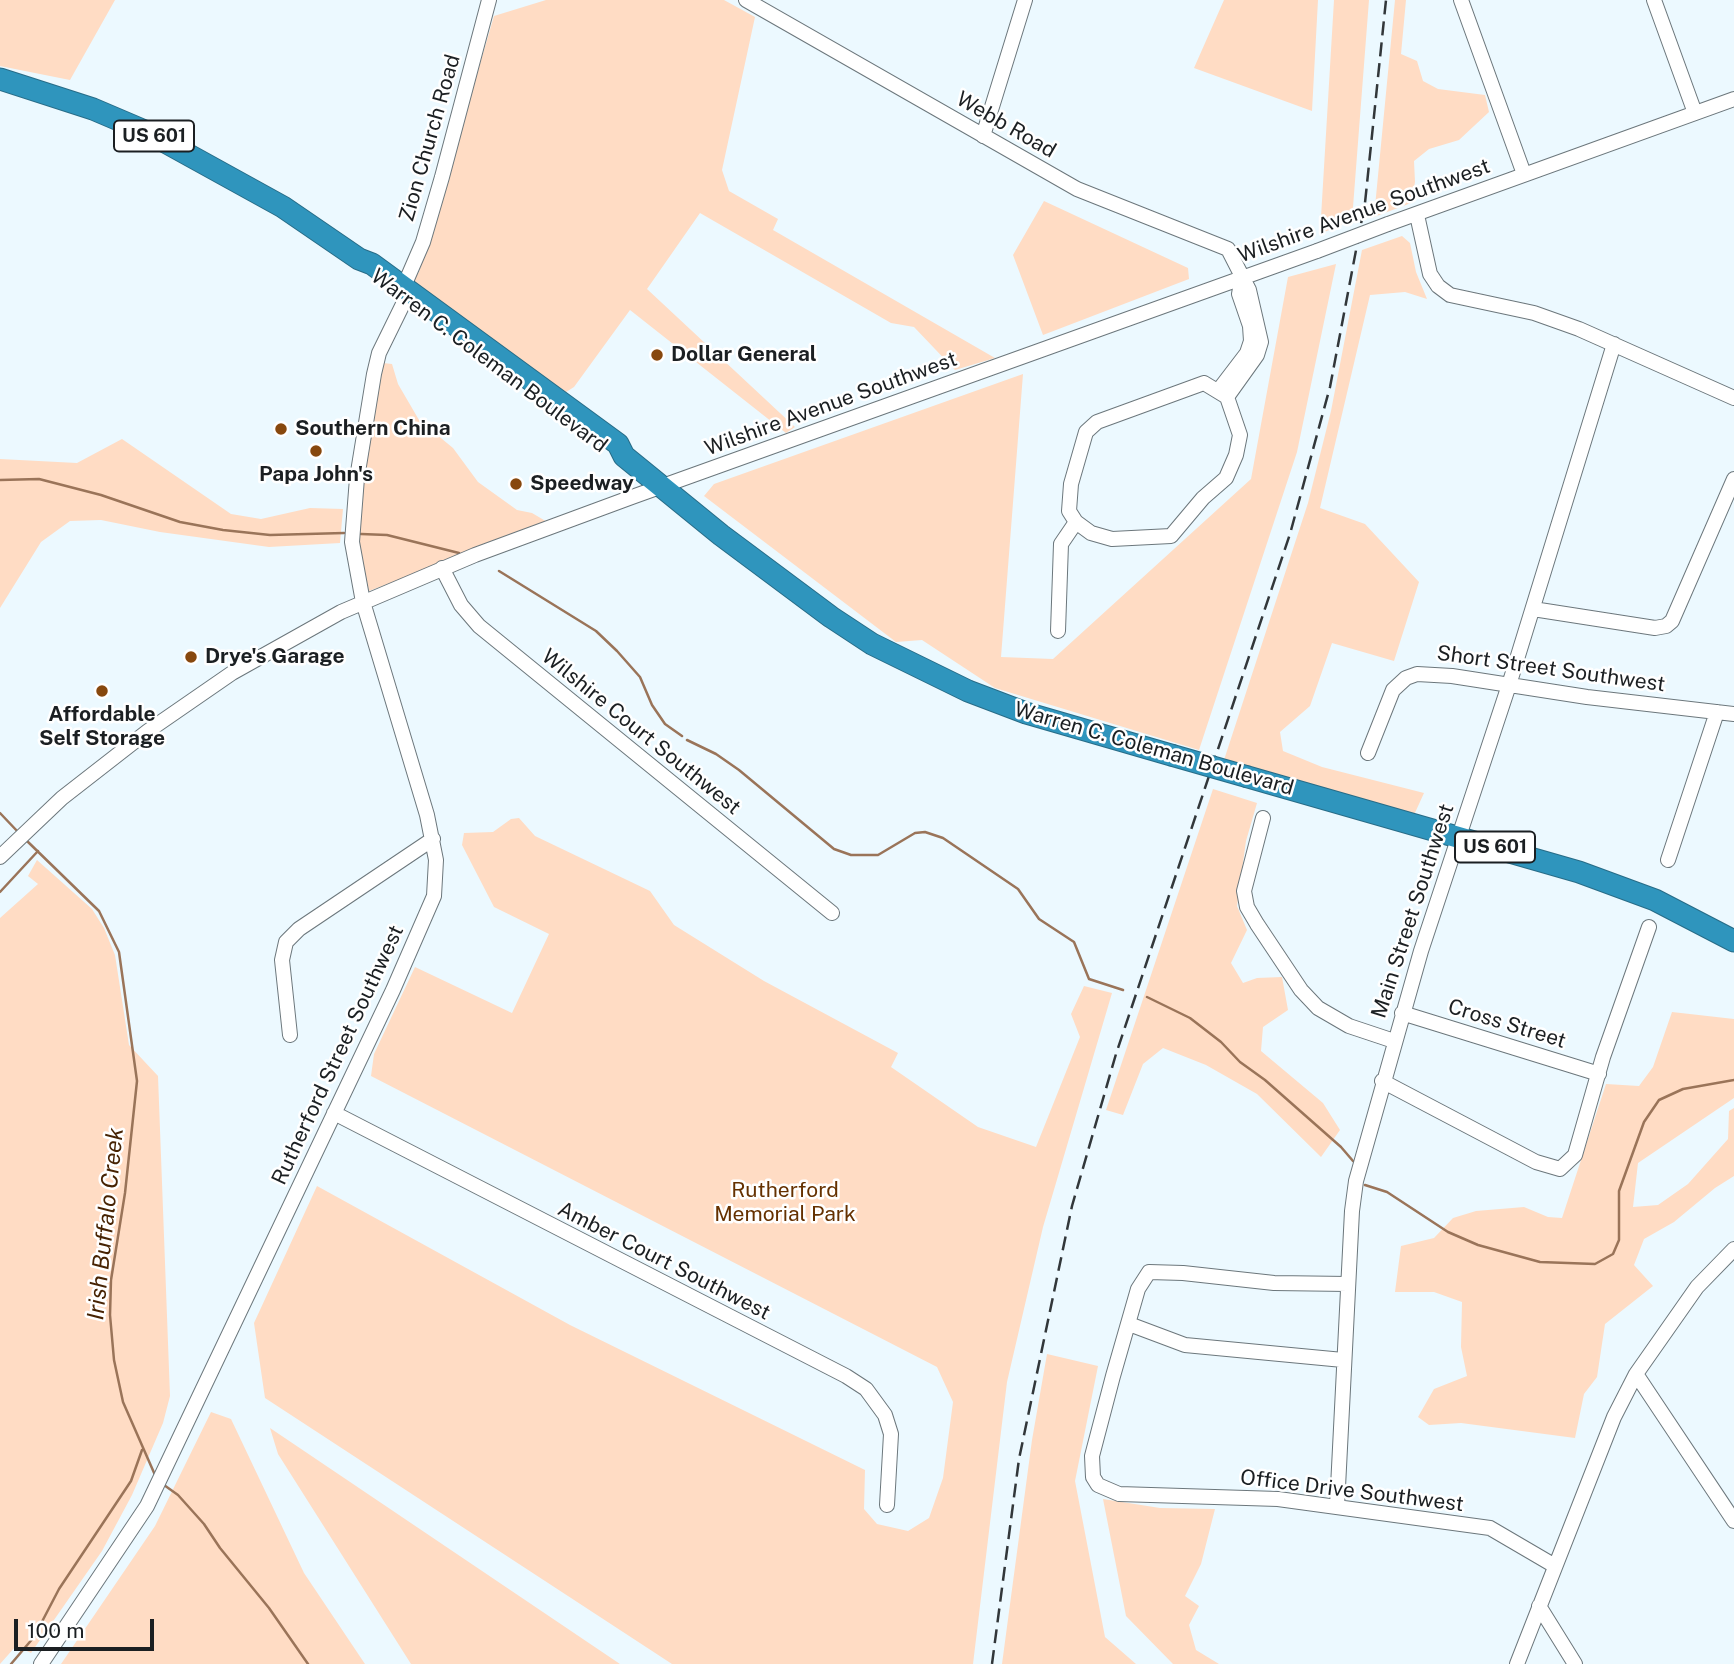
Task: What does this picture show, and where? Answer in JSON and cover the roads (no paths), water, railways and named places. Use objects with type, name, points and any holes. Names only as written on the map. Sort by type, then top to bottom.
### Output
[{"type":"highway","name":"Warren C. Coleman Boulevard","points":[[0,79],[93,109],[147,132],[283,207],[359,259],[372,264],[405,293],[611,454],[624,456],[660,487],[831,617],[905,662],[968,691],[1026,713],[1459,836],[1617,885],[1690,917],[1734,941]]},
{"type":"street","name":"Zion Church Road","points":[[363,601],[352,542],[357,478],[379,353],[423,242],[489,0]]},
{"type":"street","name":"Webb Road","points":[[746,0],[1077,189],[1126,211],[1220,244],[1234,257],[1251,297],[1261,342],[1257,355],[1222,394]]},
{"type":"street","points":[[983,136],[1025,0]]},
{"type":"street","points":[[1461,0],[1524,174]]},
{"type":"street","points":[[1654,0],[1695,113]]},
{"type":"street","name":"Wilshire Avenue Southwest","points":[[0,856],[52,807],[148,731],[232,673],[285,641],[363,601],[442,568],[660,487],[1734,99]]},
{"type":"street","points":[[1417,215],[1430,274],[1438,286],[1450,295],[1535,313],[1614,344],[1734,398]]},
{"type":"street","name":"Main Street Southwest","points":[[1337,1507],[1343,1360],[1356,1181],[1402,1013],[1509,685],[1614,344]]},
{"type":"street","points":[[1204,383],[1222,394],[1240,435],[1236,456],[1226,478],[1203,498],[1171,537],[1112,539],[1091,533],[1076,522],[1069,511],[1071,484],[1086,432],[1097,422],[1204,383]]},
{"type":"street","points":[[1533,608],[1655,628],[1665,626],[1672,621],[1734,479]]},
{"type":"street","points":[[1058,631],[1061,544],[1076,522]]},
{"type":"street","name":"Wilshire Court Southwest","points":[[442,568],[461,605],[489,635],[832,913]]},
{"type":"street","name":"Rutherford Street Southwest","points":[[41,1664],[147,1506],[428,914],[437,871],[433,839],[411,754],[363,601]]},
{"type":"street","name":"Short Street Southwest","points":[[1368,753],[1393,690],[1406,678],[1417,674],[1734,714]]},
{"type":"street","points":[[1668,860],[1717,712]]},
{"type":"street","points":[[1263,818],[1244,891],[1247,906],[1257,925],[1301,990],[1318,1008],[1349,1026],[1394,1041]]},
{"type":"street","points":[[290,1035],[282,960],[286,942],[299,929],[433,839]]},
{"type":"street","points":[[1382,1081],[1536,1162],[1560,1169],[1575,1156],[1599,1074],[1649,927]]},
{"type":"street","name":"Cross Street","points":[[1402,1013],[1599,1074]]},
{"type":"street","name":"Amber Court Southwest","points":[[334,1113],[846,1376],[866,1390],[885,1415],[891,1434],[887,1505]]},
{"type":"street","points":[[1517,1664],[1614,1418],[1636,1374],[1697,1287],[1734,1249]]},
{"type":"street","name":"Office Drive Southwest","points":[[1348,1284],[1274,1283],[1149,1272],[1138,1289],[1093,1456],[1091,1469],[1098,1485],[1119,1494],[1278,1499],[1490,1528],[1555,1566]]},
{"type":"street","points":[[1129,1324],[1185,1345],[1343,1360]]},
{"type":"street","points":[[1636,1374],[1734,1521]]},
{"type":"street","points":[[1539,1606],[1575,1664]]},
{"type":"waterway","points":[[0,480],[39,479],[101,495],[180,522],[223,530],[270,535],[344,533]]},
{"type":"waterway","points":[[361,534],[387,535],[459,553]]},
{"type":"waterway","points":[[499,571],[596,631],[640,677],[652,705],[665,724],[682,736]]},
{"type":"waterway","points":[[687,740],[716,754],[739,770],[834,849],[851,855],[878,855],[915,833],[925,832],[943,838],[1018,889],[1039,919],[1074,942],[1089,979],[1123,990]]},
{"type":"waterway","name":"Irish Buffalo Creek","points":[[0,813],[19,833]]},
{"type":"waterway","name":"Irish Buffalo Creek","points":[[26,840],[99,911],[119,952],[137,1081],[125,1193],[111,1280],[110,1315],[114,1360],[123,1402],[155,1475]]},
{"type":"waterway","points":[[0,892],[38,851]]},
{"type":"waterway","points":[[1147,997],[1190,1018],[1221,1042],[1240,1062],[1265,1080],[1341,1147],[1353,1161]]},
{"type":"waterway","points":[[1365,1185],[1387,1192],[1448,1232],[1478,1245],[1540,1262],[1595,1264],[1613,1254],[1619,1240],[1619,1191],[1644,1122],[1659,1100],[1683,1089],[1734,1080]]},
{"type":"waterway","points":[[11,1664],[34,1637],[59,1589],[131,1481],[142,1450]]},
{"type":"waterway","name":"Irish Buffalo Creek","points":[[164,1485],[178,1495],[204,1524],[308,1664]]},
{"type":"railway","points":[[992,1664],[1019,1459],[1072,1206],[1116,1054],[1290,534],[1330,387],[1365,203],[1386,0]]},
{"type":"place","name":"Dollar General","points":[[657,355]]},
{"type":"place","name":"Southern China","points":[[281,429]]},
{"type":"place","name":"Papa John's","points":[[316,451]]},
{"type":"place","name":"Speedway","points":[[516,484]]},
{"type":"place","name":"Drye's Garage","points":[[191,657]]},
{"type":"place","name":"Affordable Self Storage","points":[[102,691]]},
{"type":"park label","name":"Rutherford Memorial Park","points":[[785,1203]]}]
